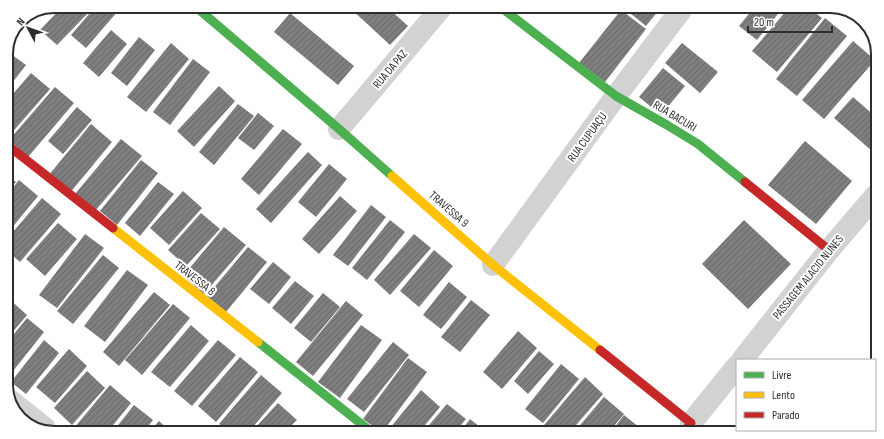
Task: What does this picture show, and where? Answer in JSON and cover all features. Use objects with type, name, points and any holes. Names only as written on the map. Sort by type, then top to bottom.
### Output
[{"type":"street","name":"TRAVESSA 9","points":[[203,13],[339,129],[493,265],[685,426]]},
{"type":"street","name":"RUA DA PAZ","points":[[339,129],[437,13]]},
{"type":"street","name":"RUA BACURI","points":[[508,13],[616,96],[698,144],[830,250]]},
{"type":"street","name":"RUA CUPUAÇU","points":[[493,265],[616,96],[679,13]]},
{"type":"street","name":"TRAVESSA 8","points":[[13,150],[364,426]]},
{"type":"street","name":"PASSAGEM ALACID NUNES","points":[[743,359],[871,201]]},
{"type":"street","points":[[689,426],[736,367]]},
{"type":"street","points":[[20,408],[39,423]]},
{"type":"building","points":[[56,13],[88,13],[57,45],[40,30]]},
{"type":"building","points":[[90,13],[116,13],[86,48],[71,35]]},
{"type":"building","points":[[290,13],[354,66],[338,85],[274,32]]},
{"type":"building","points":[[355,13],[394,13],[408,26],[390,45]]},
{"type":"building","points":[[619,13],[625,13],[646,29],[605,82],[579,63]]},
{"type":"building","points":[[630,13],[657,13],[646,26]]},
{"type":"building","points":[[750,13],[779,13],[757,40],[739,26]]},
{"type":"building","points":[[784,13],[816,13],[822,18],[777,72],[752,51]]},
{"type":"building","points":[[825,18],[847,36],[797,96],[776,79]]},
{"type":"building","points":[[111,30],[127,44],[99,77],[83,63]]},
{"type":"building","points":[[139,37],[155,50],[127,86],[111,73]]},
{"type":"building","points":[[853,41],[871,57],[871,65],[824,119],[802,100]]},
{"type":"building","points":[[171,43],[189,59],[146,112],[127,97]]},
{"type":"building","points":[[682,43],[718,72],[700,93],[665,63]]},
{"type":"building","points":[[13,56],[26,65],[13,82]]},
{"type":"building","points":[[193,59],[210,72],[170,125],[153,112]]},
{"type":"building","points":[[663,68],[685,86],[661,115],[639,97]]},
{"type":"building","points":[[31,73],[50,89],[13,131],[13,94]]},
{"type":"building","points":[[219,86],[235,101],[194,147],[177,131]]},
{"type":"building","points":[[55,87],[74,103],[28,157],[13,144],[13,135]]},
{"type":"building","points":[[853,97],[871,113],[871,150],[834,118]]},
{"type":"building","points":[[238,104],[254,116],[214,165],[199,152]]},
{"type":"building","points":[[77,107],[92,120],[63,154],[48,141]]},
{"type":"building","points":[[258,113],[274,126],[254,150],[238,138]]},
{"type":"building","points":[[91,124],[112,142],[69,194],[48,176]]},
{"type":"building","points":[[283,129],[302,144],[259,195],[241,179]]},
{"type":"building","points":[[121,139],[142,156],[95,211],[75,194]]},
{"type":"building","points":[[805,141],[852,181],[816,224],[768,185]]},
{"type":"building","points":[[308,152],[322,165],[271,223],[256,209]]},
{"type":"building","points":[[141,160],[158,173],[117,225],[100,211]]},
{"type":"building","points":[[329,164],[347,179],[316,217],[298,202]]},
{"type":"building","points":[[19,180],[38,196],[13,226],[13,187]]},
{"type":"building","points":[[158,182],[174,194],[140,236],[125,223]]},
{"type":"building","points":[[183,191],[202,208],[169,245],[150,228]]},
{"type":"building","points":[[340,196],[357,211],[319,254],[302,239]]},
{"type":"building","points":[[42,198],[61,214],[20,262],[13,256],[13,232]]},
{"type":"building","points":[[371,205],[386,217],[348,266],[333,255]]},
{"type":"building","points":[[201,213],[220,229],[186,266],[168,250]]},
{"type":"building","points":[[390,220],[405,232],[367,280],[352,268]]},
{"type":"building","points":[[744,220],[791,264],[748,309],[702,264]]},
{"type":"building","points":[[58,223],[77,239],[45,276],[26,259]]},
{"type":"building","points":[[224,227],[246,245],[204,294],[183,276]]},
{"type":"building","points":[[85,234],[104,248],[57,308],[39,295]]},
{"type":"building","points":[[414,234],[431,248],[390,295],[374,280]]},
{"type":"building","points":[[248,247],[267,262],[226,312],[207,296]]},
{"type":"building","points":[[434,250],[453,266],[419,307],[400,291]]},
{"type":"building","points":[[103,255],[119,268],[73,324],[57,311]]},
{"type":"building","points":[[273,262],[291,277],[269,304],[250,289]]},
{"type":"building","points":[[127,270],[148,285],[105,342],[84,326]]},
{"type":"building","points":[[295,281],[314,296],[291,324],[272,308]]},
{"type":"building","points":[[449,282],[467,297],[441,329],[423,315]]},
{"type":"building","points":[[154,292],[170,305],[119,366],[103,352]]},
{"type":"building","points":[[323,293],[340,307],[311,342],[294,328]]},
{"type":"building","points":[[471,300],[490,315],[460,352],[441,337]]},
{"type":"building","points":[[346,301],[363,315],[313,376],[296,362]]},
{"type":"building","points":[[13,302],[27,315],[13,332]]},
{"type":"building","points":[[173,304],[190,318],[142,375],[125,360]]},
{"type":"building","points":[[27,318],[44,332],[13,371],[13,335]]},
{"type":"building","points":[[191,325],[209,341],[170,387],[151,372]]},
{"type":"building","points":[[361,325],[382,340],[340,398],[318,382]]},
{"type":"building","points":[[518,331],[537,348],[502,389],[483,372]]},
{"type":"building","points":[[44,340],[59,353],[26,394],[13,384],[13,379]]},
{"type":"building","points":[[218,340],[236,355],[192,406],[174,391]]},
{"type":"building","points":[[393,342],[409,355],[364,412],[347,399]]},
{"type":"building","points":[[69,349],[87,366],[55,403],[36,387]]},
{"type":"building","points":[[539,351],[554,364],[528,394],[514,381]]},
{"type":"building","points":[[240,357],[258,372],[216,422],[198,406]]},
{"type":"building","points":[[408,358],[427,372],[387,426],[373,426],[363,419]]},
{"type":"building","points":[[561,364],[579,379],[543,423],[525,409]]},
{"type":"building","points":[[87,371],[105,388],[72,425],[54,408]]},
{"type":"building","points":[[261,375],[282,393],[254,426],[221,426],[219,424]]},
{"type":"building","points":[[585,377],[603,394],[575,426],[543,426]]},
{"type":"building","points":[[110,385],[131,403],[112,426],[76,426]]},
{"type":"building","points":[[421,390],[440,407],[424,426],[392,426]]},
{"type":"building","points":[[604,397],[624,414],[614,426],[579,426]]},
{"type":"building","points":[[278,403],[297,420],[291,426],[257,426]]},
{"type":"building","points":[[447,404],[466,419],[460,426],[428,426]]},
{"type":"building","points":[[134,405],[153,420],[148,426],[117,426]]},
{"type":"building","points":[[624,415],[638,426],[616,426]]},
{"type":"building","points":[[470,419],[479,426],[465,426]]},
{"type":"building","points":[[159,421],[165,426],[155,426]]},
{"type":"traffic: fast","points":[[203,13],[392,176]]},
{"type":"traffic: fast","points":[[508,13],[616,96],[698,144],[745,182]]},
{"type":"traffic: fast","points":[[258,342],[364,426]]},
{"type":"traffic: slow","points":[[392,176],[493,265],[600,350]]},
{"type":"traffic: slow","points":[[113,228],[258,342]]},
{"type":"traffic: jam","points":[[13,149],[113,228]]},
{"type":"traffic: jam","points":[[745,182],[829,250]]},
{"type":"traffic: jam","points":[[600,350],[691,423],[689,426]]}]
